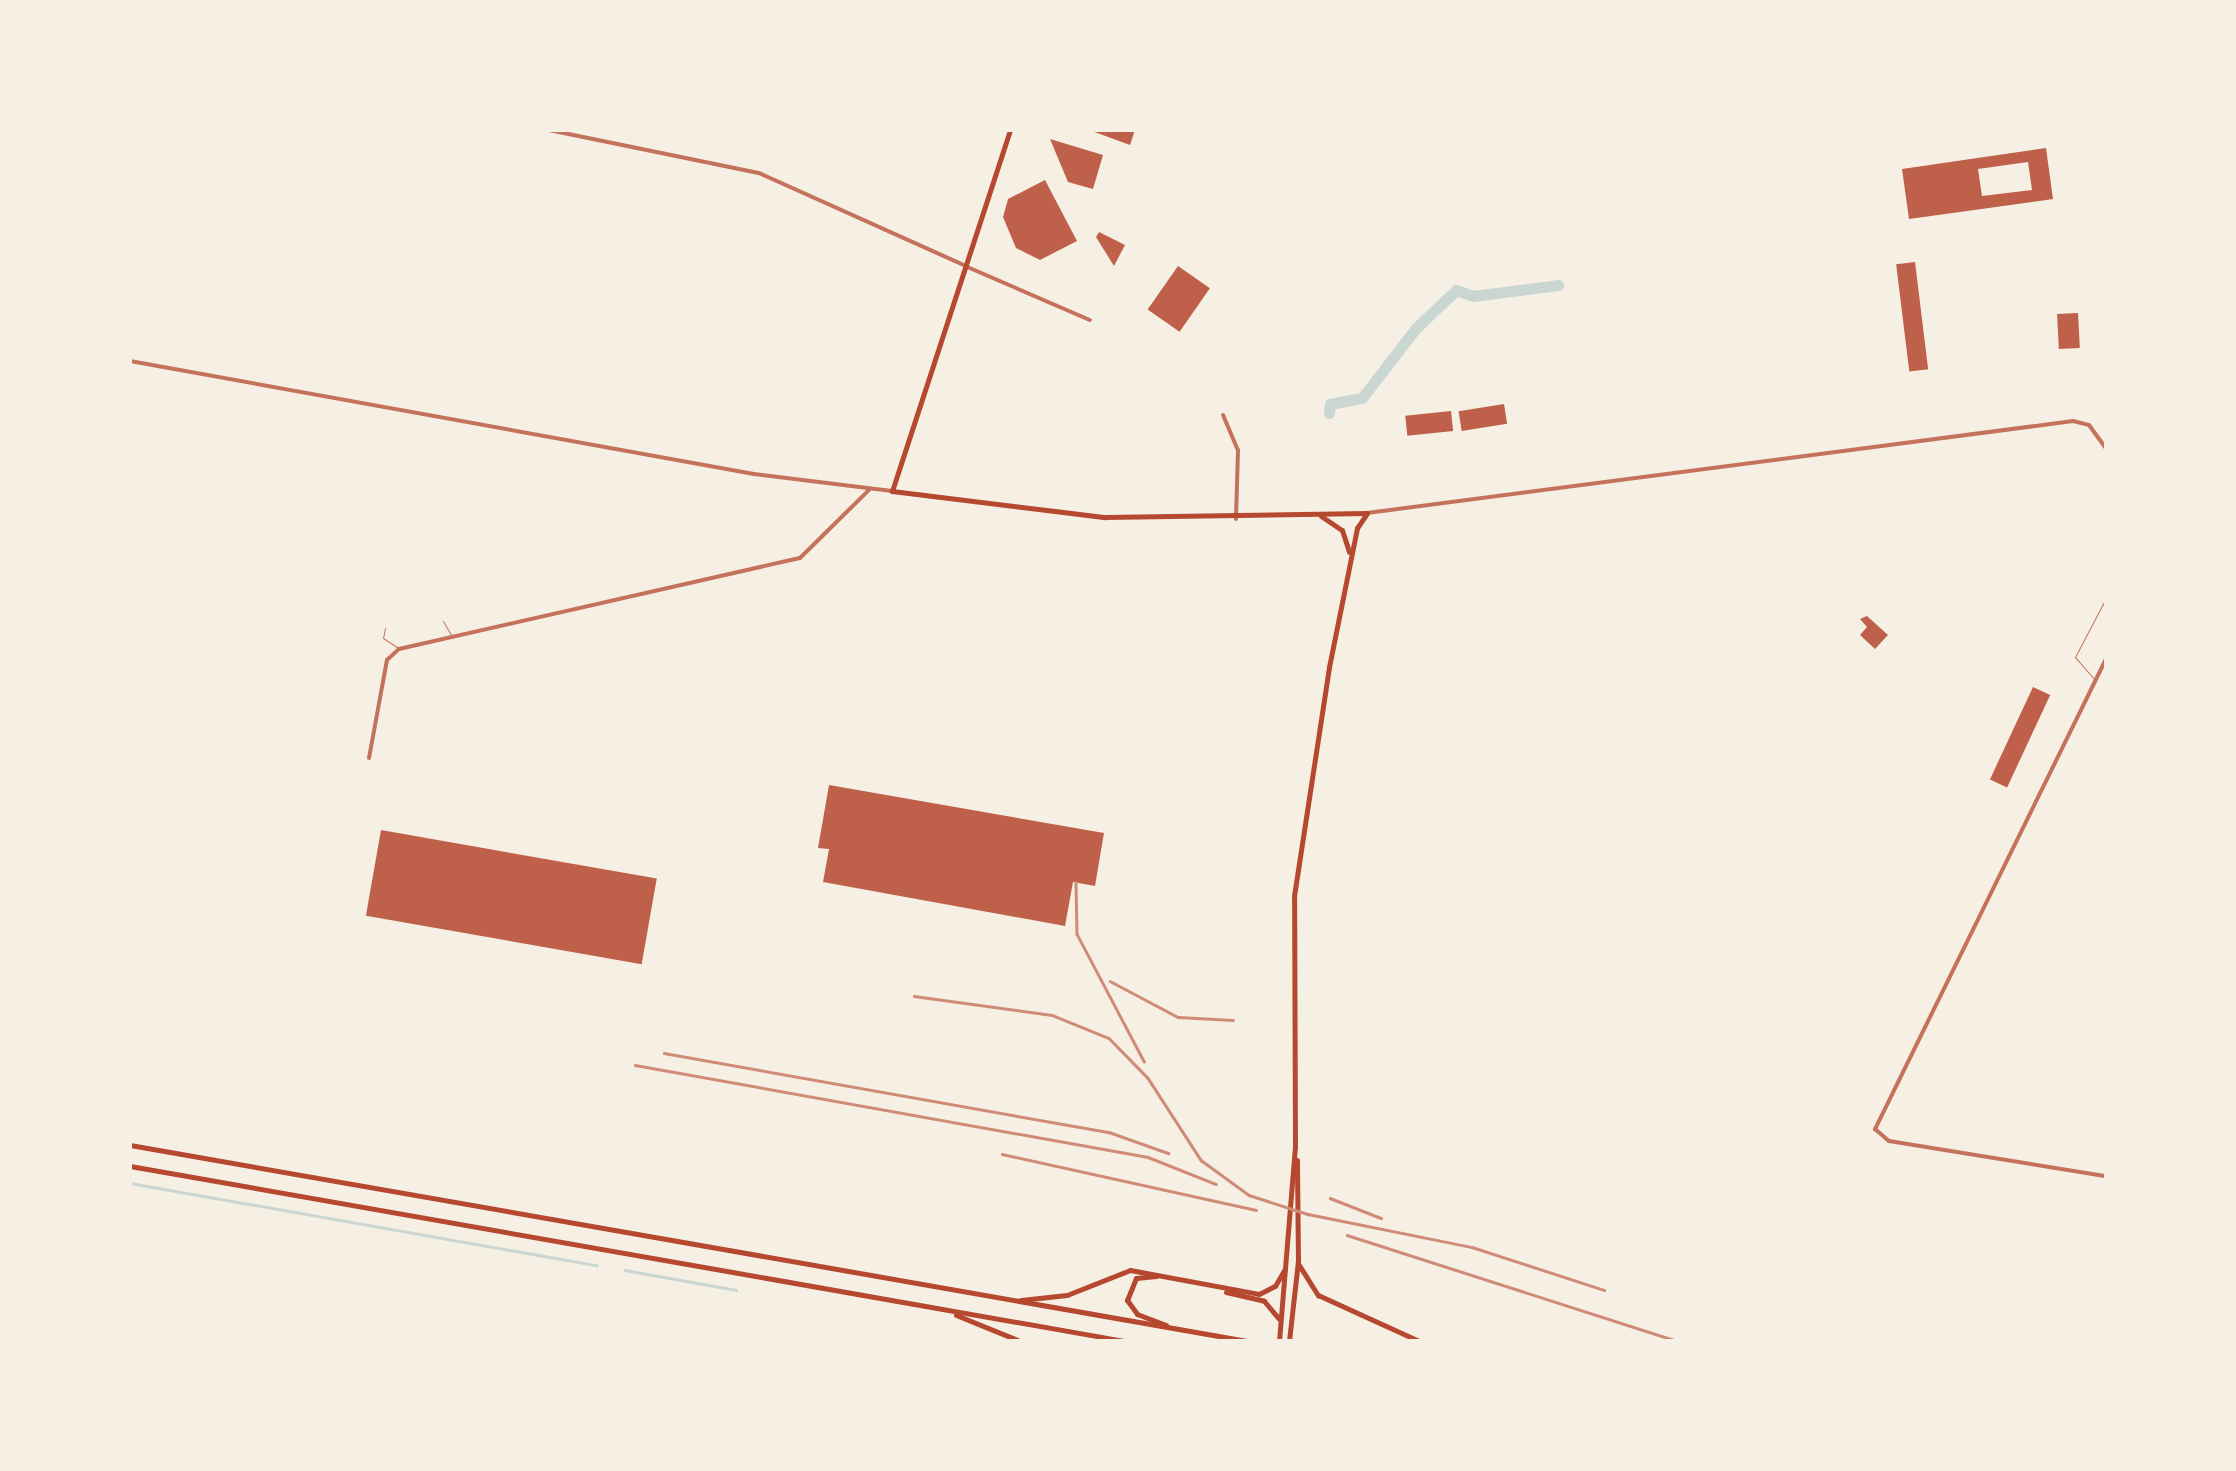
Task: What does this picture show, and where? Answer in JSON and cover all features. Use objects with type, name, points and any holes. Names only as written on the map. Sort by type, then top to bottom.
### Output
[{"type":"main road","points":[[1010,130],[892,490],[1105,517],[1236,519],[1367,514],[1348,570],[1294,896],[1298,1262],[1289,1341]]},
{"type":"main road","points":[[1318,516],[1346,537],[1348,570]]},
{"type":"main road","points":[[130,1145],[1247,1341]]},
{"type":"main road","points":[[1278,1341],[1289,1252],[1295,1147]]},
{"type":"main road","points":[[130,1166],[1124,1341]]},
{"type":"main road","points":[[1018,1300],[1067,1295],[1130,1270],[1259,1294],[1280,1280],[1289,1252]]},
{"type":"main road","points":[[1298,1262],[1312,1291],[1418,1341]]},
{"type":"main road","points":[[1168,1326],[1130,1307],[1128,1287],[1136,1278],[1151,1276],[1264,1300],[1277,1312],[1280,1330]]},
{"type":"main road","points":[[944,1310],[1020,1341]]},
{"type":"street","points":[[548,130],[759,173],[1090,320]]},
{"type":"street","points":[[130,361],[869,490],[892,490]]},
{"type":"street","points":[[1222,416],[1238,450],[1236,519]]},
{"type":"street","points":[[1367,514],[2058,422],[2084,422],[2106,448]]},
{"type":"street","points":[[369,758],[386,660],[399,649],[800,558],[869,490]]},
{"type":"street","points":[[2106,659],[1883,1106],[1876,1133],[1889,1141],[2106,1176]]},
{"type":"lane","points":[[2096,680],[2075,657],[2106,598]]},
{"type":"lane","points":[[443,621],[453,638]]},
{"type":"lane","points":[[385,628],[383,638],[399,649]]},
{"type":"building","points":[[1089,130],[1135,130],[1130,145]]},
{"type":"building","points":[[1050,139],[1103,155],[1093,189],[1068,182]]},
{"type":"building","points":[[2046,148],[2053,199],[1909,219],[1902,169]],"holes":[[[2028,162],[2032,190],[1982,196],[1978,169]]]},
{"type":"building","points":[[1045,180],[1077,241],[1040,260],[1016,248],[1003,217],[1008,199]]},
{"type":"building","points":[[1099,232],[1125,245],[1114,266],[1096,237]]},
{"type":"building","points":[[1915,262],[1928,369],[1909,372],[1896,264]]},
{"type":"building","points":[[1178,266],[1210,288],[1180,332],[1148,309]]},
{"type":"building","points":[[2078,313],[2080,348],[2059,349],[2057,314]]},
{"type":"building","points":[[1504,404],[1507,424],[1462,431],[1459,411]]},
{"type":"building","points":[[1451,411],[1453,431],[1407,436],[1405,416]]},
{"type":"building","points":[[1867,616],[1888,635],[1875,649],[1860,635],[1867,627],[1860,619]]},
{"type":"building","points":[[2033,687],[2050,695],[2007,787],[1990,779]]},
{"type":"building","points":[[829,785],[1104,833],[1095,886],[1073,882],[1065,926],[823,882],[829,849],[818,848]]},
{"type":"building","points":[[381,830],[657,879],[642,964],[366,916]]},
{"type":"waterway","points":[[1329,413],[1330,404],[1362,398],[1416,328],[1456,290],[1473,296],[1558,285]]},
{"type":"waterway","points":[[130,1183],[597,1265]]},
{"type":"waterway","points":[[625,1270],[736,1290]]},
{"type":"railway","points":[[1076,882],[1077,934],[1144,1061]]},
{"type":"railway","points":[[1110,981],[1178,1017],[1233,1020]]},
{"type":"railway","points":[[914,996],[1052,1015],[1109,1038],[1148,1078],[1201,1160],[1249,1195],[1308,1214],[1472,1247],[1604,1290]]},
{"type":"railway","points":[[664,1053],[1109,1132],[1168,1153]]},
{"type":"railway","points":[[635,1065],[1148,1157],[1216,1184]]},
{"type":"railway","points":[[1002,1154],[1256,1210]]},
{"type":"railway","points":[[1330,1198],[1381,1218]]},
{"type":"railway","points":[[1347,1235],[1678,1341]]}]
